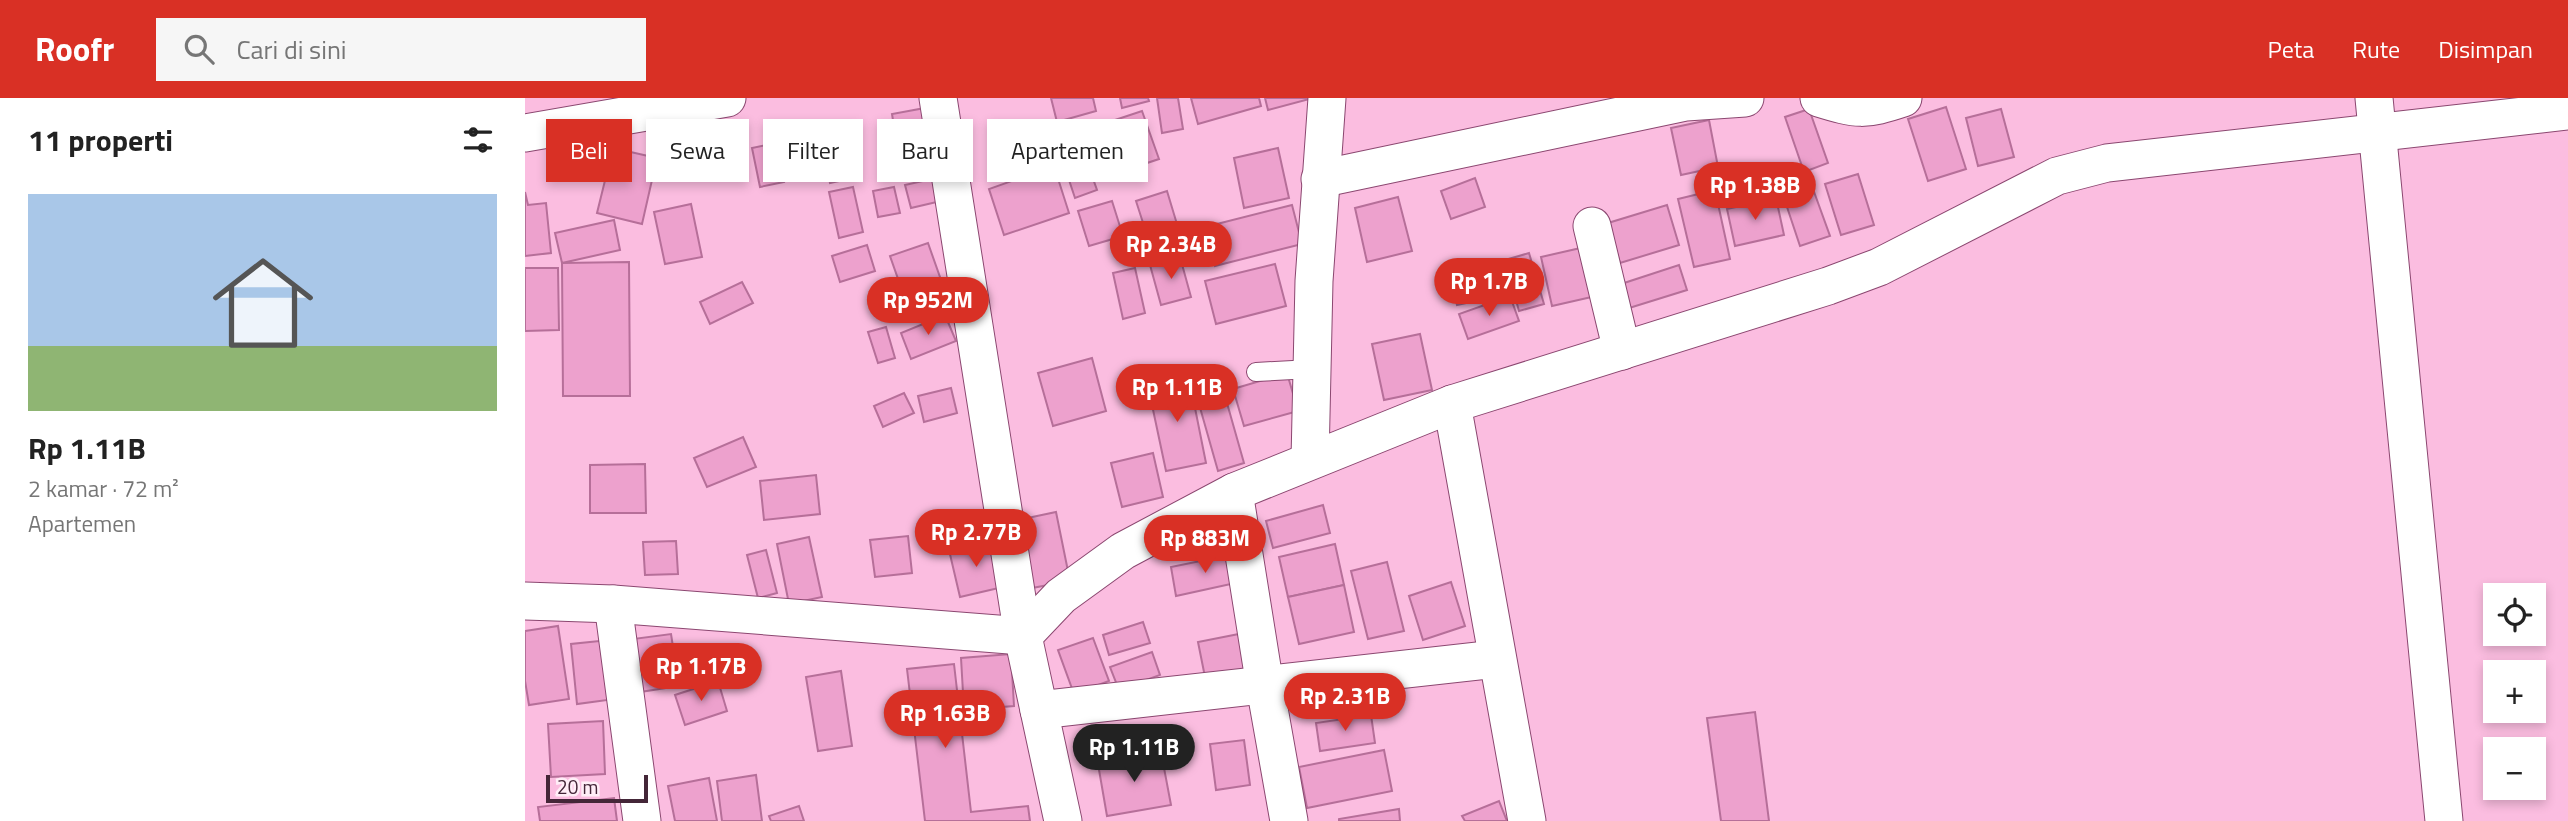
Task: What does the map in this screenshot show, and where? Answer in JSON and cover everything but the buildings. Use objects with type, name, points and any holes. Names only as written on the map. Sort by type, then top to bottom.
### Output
[{"type":"street","points":[[525,134],[727,98]]},
{"type":"street","points":[[938,98],[1023,636],[1063,821]]},
{"type":"street","points":[[1310,460],[1311,369],[1320,179],[1327,98]]},
{"type":"street","points":[[1320,179],[1686,102],[1745,98]]},
{"type":"street","points":[[1819,98],[1855,109],[1872,108],[1903,98]]},
{"type":"street","points":[[1023,636],[1061,596],[1123,551],[1234,492],[1452,404],[1828,286],[1879,267],[2057,176],[2107,163],[2376,115],[2568,111]]},
{"type":"street","points":[[2376,115],[2444,821]]},
{"type":"street","points":[[1592,226],[1622,351]]},
{"type":"street","points":[[1452,404],[1527,821]]},
{"type":"street","points":[[1234,492],[1289,821]]},
{"type":"street","points":[[525,601],[613,604],[1023,636]]},
{"type":"street","points":[[613,604],[642,821]]},
{"type":"street","points":[[1039,710],[1496,659]]},
{"type":"lane","points":[[1256,372],[1311,369]]}]
